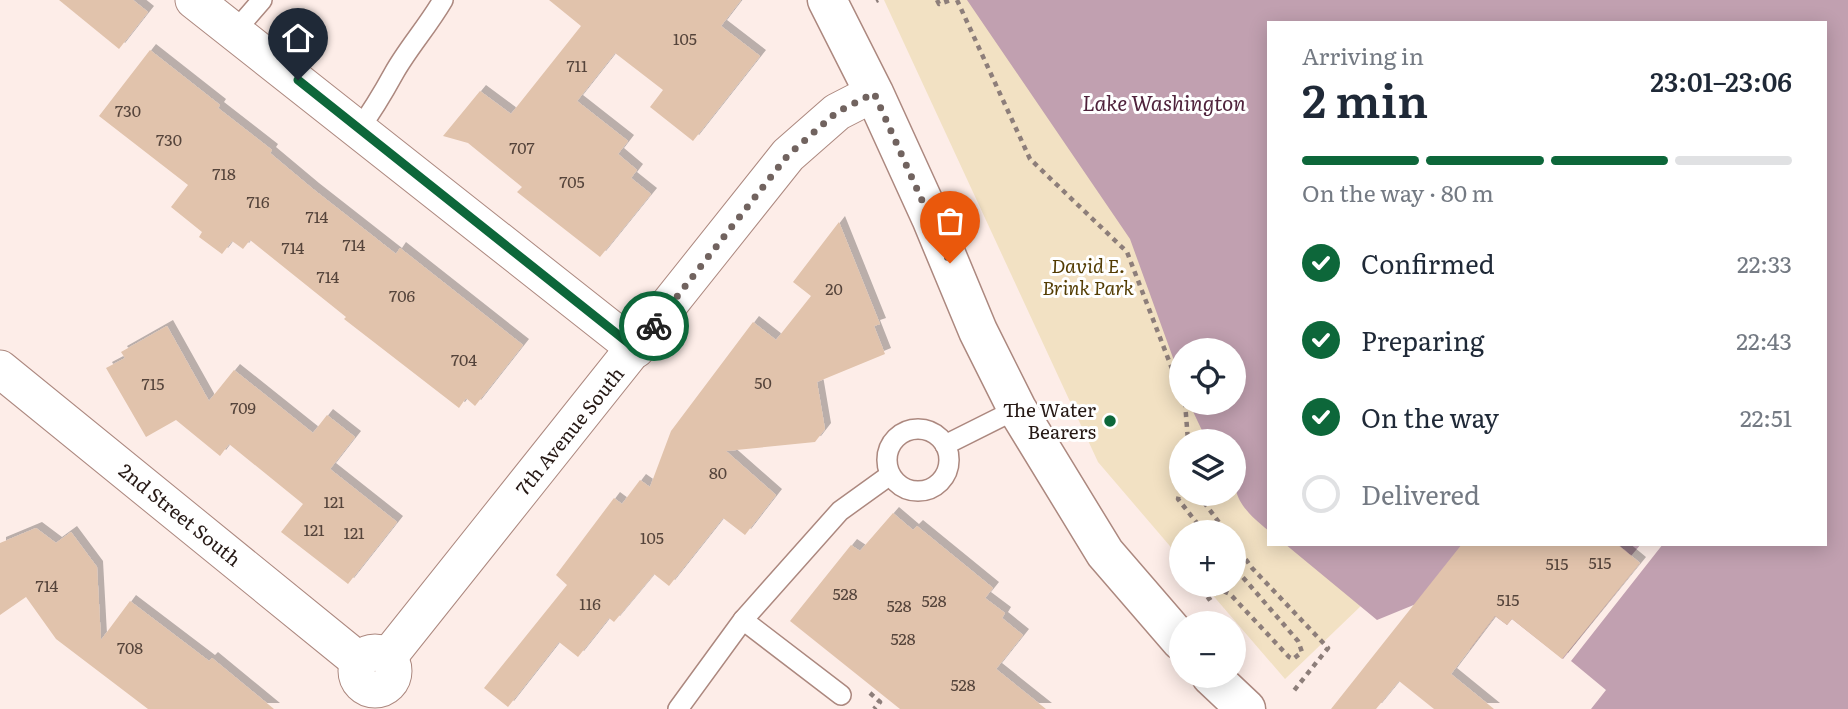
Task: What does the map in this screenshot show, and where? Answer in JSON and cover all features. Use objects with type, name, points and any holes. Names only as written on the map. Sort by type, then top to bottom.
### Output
[{"type":"main road","points":[[827,0],[874,93],[931,218],[978,331],[1017,409],[1105,553],[1169,627]]},
{"type":"main road","points":[[1223,688],[1245,709]]},
{"type":"street","points":[[194,0],[236,30],[636,349]]},
{"type":"street","name":"7th Avenue South","points":[[365,678],[636,349],[788,155],[837,112],[874,93]]},
{"type":"street","name":"2nd Street South","points":[[0,369],[365,678]]},
{"type":"lane","points":[[236,30],[262,0]]},
{"type":"lane","points":[[359,129],[383,97],[395,72],[425,32],[443,0]]},
{"type":"lane","points":[[945,445],[1017,409]]},
{"type":"lane","points":[[927,430],[945,445],[949,457],[948,469],[933,488],[921,492],[909,490],[898,485],[890,475],[886,464],[887,451],[903,432],[927,430]]},
{"type":"lane","points":[[678,709],[743,620],[840,511],[890,475]]},
{"type":"lane","points":[[743,620],[841,695]]},
{"type":"path","points":[[937,0],[939,4],[951,0]]},
{"type":"path","points":[[957,0],[1030,159],[1127,252],[1169,361]]},
{"type":"path","points":[[1184,506],[1195,520]]},
{"type":"path","points":[[1246,560],[1328,648],[1292,693]]},
{"type":"path","points":[[1233,597],[1289,656],[1293,659],[1301,652],[1298,641],[1246,580]]},
{"type":"path","points":[[1206,600],[1210,597]]},
{"type":"green space","name":"David E. Brink Park","points":[[884,0],[990,0],[1147,240],[1177,338],[1169,338],[1169,415],[1216,415],[1221,429],[1169,429],[1169,506],[1246,506],[1246,481],[1267,517],[1267,546],[1299,546],[1364,603],[1285,679],[1246,634],[1246,611],[1226,611],[1214,597],[1246,597],[1246,520],[1169,520],[1169,545],[1098,462]]},
{"type":"water","name":"Lake Washington","points":[[967,0],[1848,0],[1848,709],[1541,709],[1416,604],[1377,620],[1287,546],[1827,546],[1827,21],[1267,21],[1267,529],[1244,506],[1246,506],[1246,429],[1201,429],[1195,415],[1246,415],[1246,338],[1169,338],[1169,347],[1130,239]]},
{"type":"pier","points":[[1639,546],[1661,546],[1571,661],[1606,690],[1591,709],[1539,709],[1468,652],[1495,616],[1507,625],[1512,619],[1563,659],[1639,564],[1631,556]]},
{"type":"building","points":[[59,0],[133,0],[148,12],[119,49]]},
{"type":"building","points":[[549,0],[741,0],[721,26],[760,56],[693,141],[650,107],[663,90],[615,53],[577,101],[628,141],[618,154],[637,170],[631,178],[651,194],[600,257],[517,192],[522,187],[468,143],[443,136],[480,91],[511,114],[581,26]]},
{"type":"building","points":[[150,50],[220,105],[218,108],[272,150],[270,153],[313,189],[396,254],[400,248],[523,345],[475,406],[466,398],[459,408],[344,319],[346,317],[250,240],[243,249],[232,241],[222,254],[199,237],[202,232],[171,207],[188,185],[99,116]]},
{"type":"building","points":[[839,222],[880,324],[874,326],[885,354],[817,382],[825,429],[815,442],[726,451],[776,495],[745,535],[723,518],[669,586],[654,574],[614,622],[609,618],[578,657],[559,642],[508,707],[484,688],[567,585],[556,575],[614,498],[622,504],[640,480],[650,487],[671,431],[753,322],[776,340],[811,296],[793,282]]},
{"type":"building","points":[[167,326],[209,401],[234,370],[313,433],[327,415],[355,437],[330,469],[397,522],[348,584],[281,532],[303,504],[229,444],[220,456],[176,420],[146,437],[106,368],[125,358],[121,352]]},
{"type":"building","points":[[893,513],[913,530],[917,526],[993,588],[985,598],[1005,613],[1002,618],[1023,635],[996,669],[1046,709],[900,709],[790,621],[851,545],[860,551]]},
{"type":"building","points":[[36,528],[56,543],[71,532],[97,567],[101,640],[130,601],[209,661],[212,658],[274,709],[148,709],[56,639],[26,597],[0,615],[0,543]]},
{"type":"building","points":[[1460,546],[1619,546],[1640,563],[1562,659],[1512,619],[1507,625],[1495,616],[1451,674],[1494,709],[1434,709],[1399,681],[1376,709],[1331,709]]},
{"type":"way so far","points":[[654,326],[788,155],[837,112],[874,93],[950,263]]},
{"type":"place","name":"The Water Bearers","points":[[1110,421]]},
{"type":"route","points":[[298,80],[636,349],[654,326]]}]
